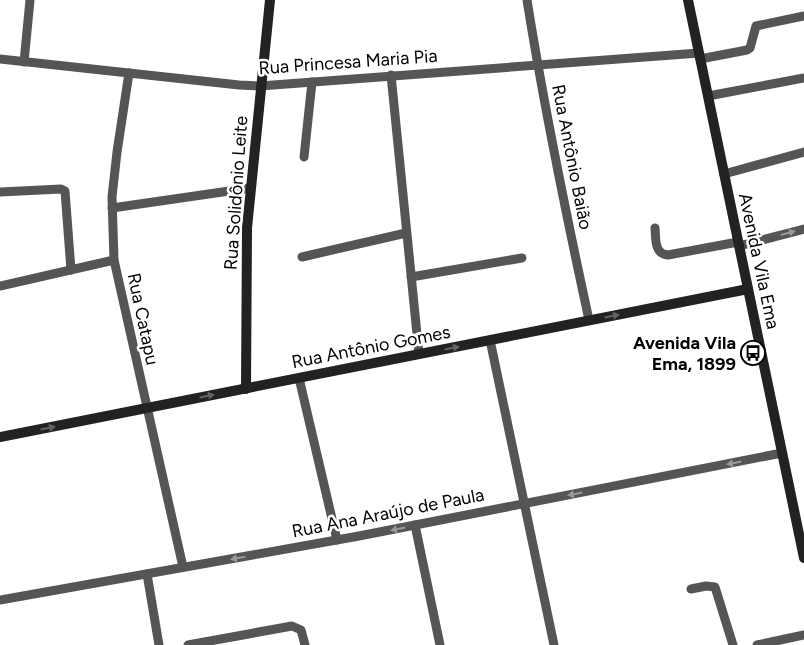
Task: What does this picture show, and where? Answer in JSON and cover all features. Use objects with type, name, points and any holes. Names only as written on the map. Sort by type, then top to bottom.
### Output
[{"type":"main road","name":"Rua Solidônio Leite","points":[[246,389],[246,228],[270,0]]},
{"type":"main road","name":"Avenida Vila Ema","points":[[688,0],[804,558]]},
{"type":"main road","name":"Rua Antônio Gomes","points":[[0,438],[748,289]]},
{"type":"street","points":[[24,62],[30,0]]},
{"type":"street","name":"Rua Antônio Baião","points":[[527,0],[537,66],[589,320]]},
{"type":"street","name":"Rua Princesa Maria Pia","points":[[0,59],[260,86],[391,75],[700,56],[747,50],[750,48],[756,26],[804,16]]},
{"type":"street","name":"Rua Catapu","points":[[129,73],[117,152],[112,208],[114,260],[183,567]]},
{"type":"street","points":[[391,75],[419,354]]},
{"type":"street","points":[[708,96],[804,78]]},
{"type":"street","points":[[304,157],[312,82]]},
{"type":"street","points":[[724,174],[804,152]]},
{"type":"street","points":[[112,208],[250,188]]},
{"type":"street","points":[[0,192],[61,189],[65,191],[71,270]]},
{"type":"street","points":[[655,228],[659,251],[668,255],[739,244],[804,229]]},
{"type":"street","points":[[302,257],[406,233]]},
{"type":"street","points":[[411,277],[522,258]]},
{"type":"street","points":[[0,286],[114,260]]},
{"type":"street","points":[[490,340],[554,645]]},
{"type":"street","points":[[299,378],[337,540]]},
{"type":"street","name":"Rua Ana Araújo de Paula","points":[[0,600],[337,540],[782,454]]},
{"type":"street","points":[[415,525],[440,645]]},
{"type":"street","points":[[147,574],[159,645]]},
{"type":"street","points":[[692,589],[706,586],[715,587],[733,645]]},
{"type":"street","points":[[188,645],[292,626],[301,630],[305,645]]},
{"type":"street","points":[[757,645],[804,635]]},
{"type":"place","name":"Avenida Vila Ema, 1899","points":[[753,353]]}]
